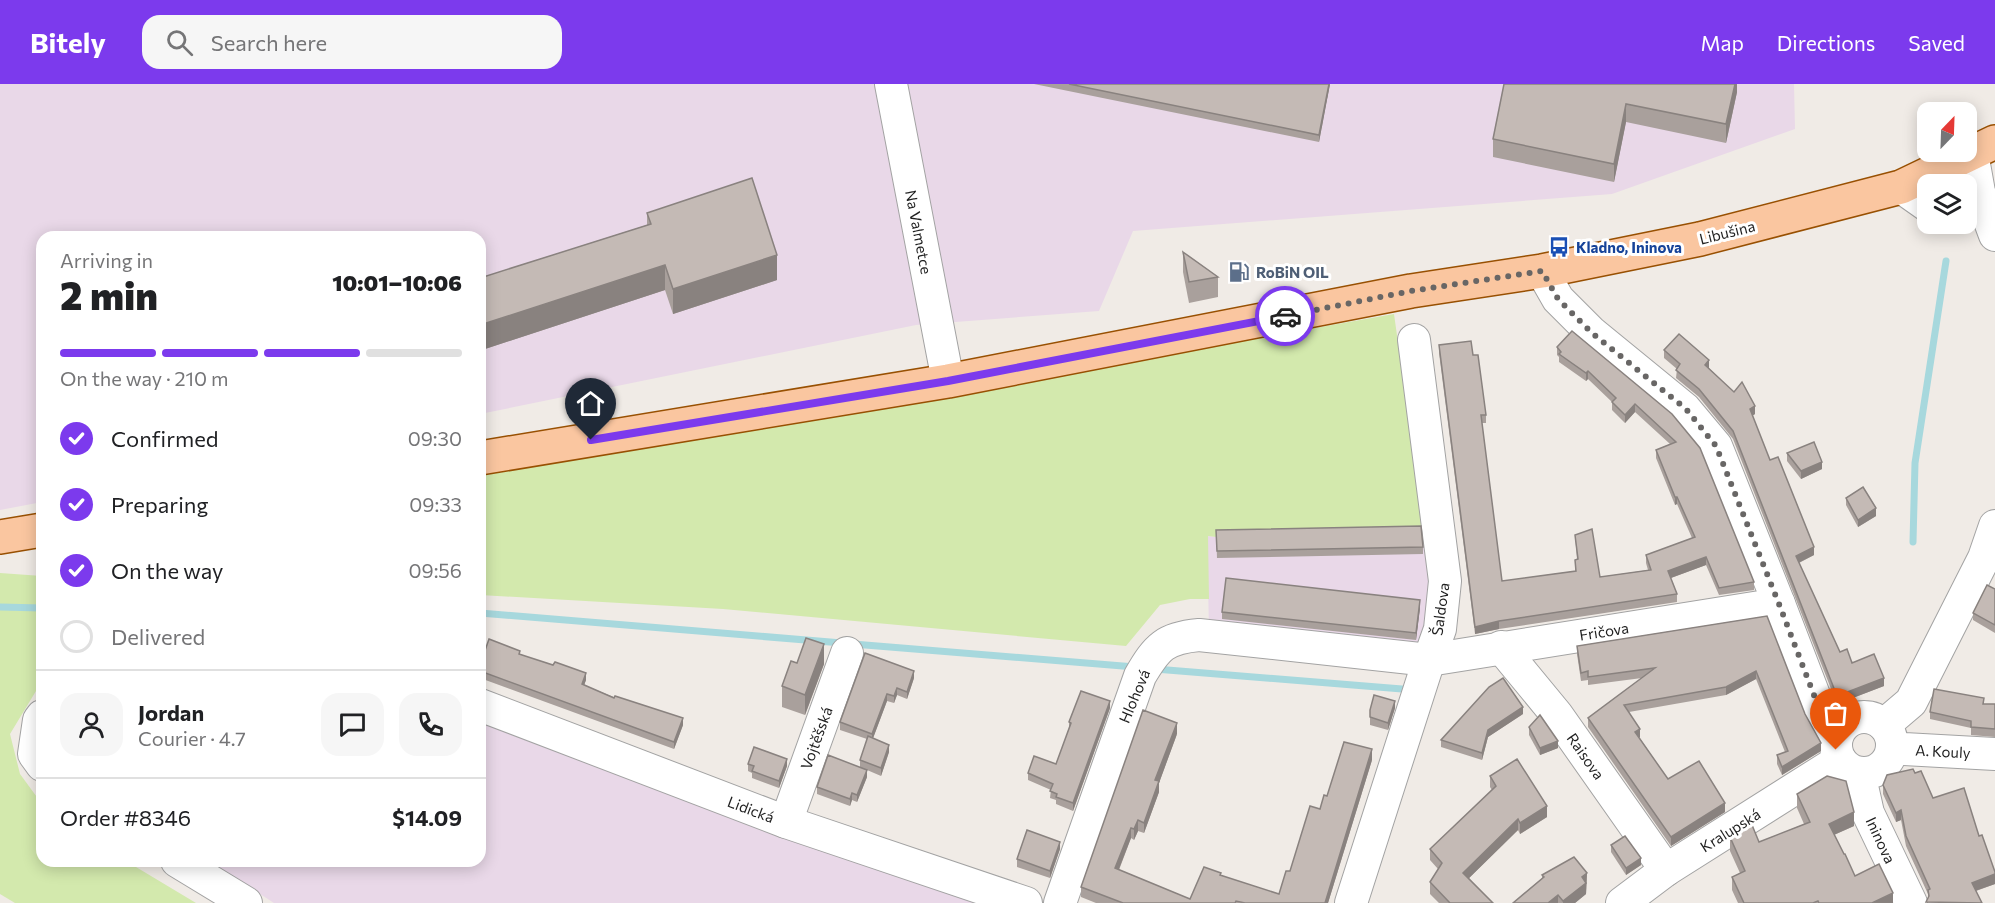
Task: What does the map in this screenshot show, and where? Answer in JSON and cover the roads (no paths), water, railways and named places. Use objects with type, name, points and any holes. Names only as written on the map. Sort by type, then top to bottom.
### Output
[{"type":"main road","name":"Libušina","points":[[486,457],[948,381],[1411,291],[1542,271],[1700,239],[1901,187],[1984,148]]},
{"type":"street","name":"Na Valmetce","points":[[891,84],[948,381]]},
{"type":"street","points":[[1984,148],[1979,192],[1984,225]]},
{"type":"street","points":[[1901,187],[1917,198]]},
{"type":"street","name":"Ininova","points":[[1542,271],[1558,299],[1584,325],[1686,409],[1716,446],[1822,716],[1845,758],[1868,813],[1911,903]]},
{"type":"street","name":"Šaldova","points":[[1351,903],[1440,629],[1445,581],[1414,340]]},
{"type":"street","points":[[1888,736],[1876,719],[1866,717],[1847,722],[1840,729],[1845,758],[1869,773],[1886,763],[1888,736],[1911,702],[1984,558],[1995,526]]},
{"type":"street","name":"Fričova","points":[[1429,660],[1779,604]]},
{"type":"street","name":"Hlohová","points":[[1059,903],[1147,665],[1165,643],[1178,637],[1199,635],[1429,660]]},
{"type":"street","name":"Raisova","points":[[1501,647],[1557,715],[1666,870]]},
{"type":"street","name":"Vojtěšská","points":[[786,822],[847,653]]},
{"type":"street","name":"Lidická","points":[[486,707],[786,822],[1026,903]]},
{"type":"street","name":"A. Kouly","points":[[1888,736],[1904,749],[1995,754]]},
{"type":"street","points":[[36,740],[34,754],[36,757]]},
{"type":"street","name":"Kralupská","points":[[1622,903],[1666,870],[1845,758]]},
{"type":"street","points":[[187,867],[246,903]]},
{"type":"waterway","points":[[1913,542],[1915,463],[1946,261]]},
{"type":"waterway","points":[[0,607],[36,608]]},
{"type":"waterway","points":[[486,613],[842,643]]},
{"type":"waterway","points":[[853,644],[1135,667]]},
{"type":"waterway","points":[[1155,669],[1402,689]]},
{"type":"place","name":"Kladno, Ininova","points":[[1559,247]]},
{"type":"place","name":"RoBiN OIL","points":[[1239,272]]}]
